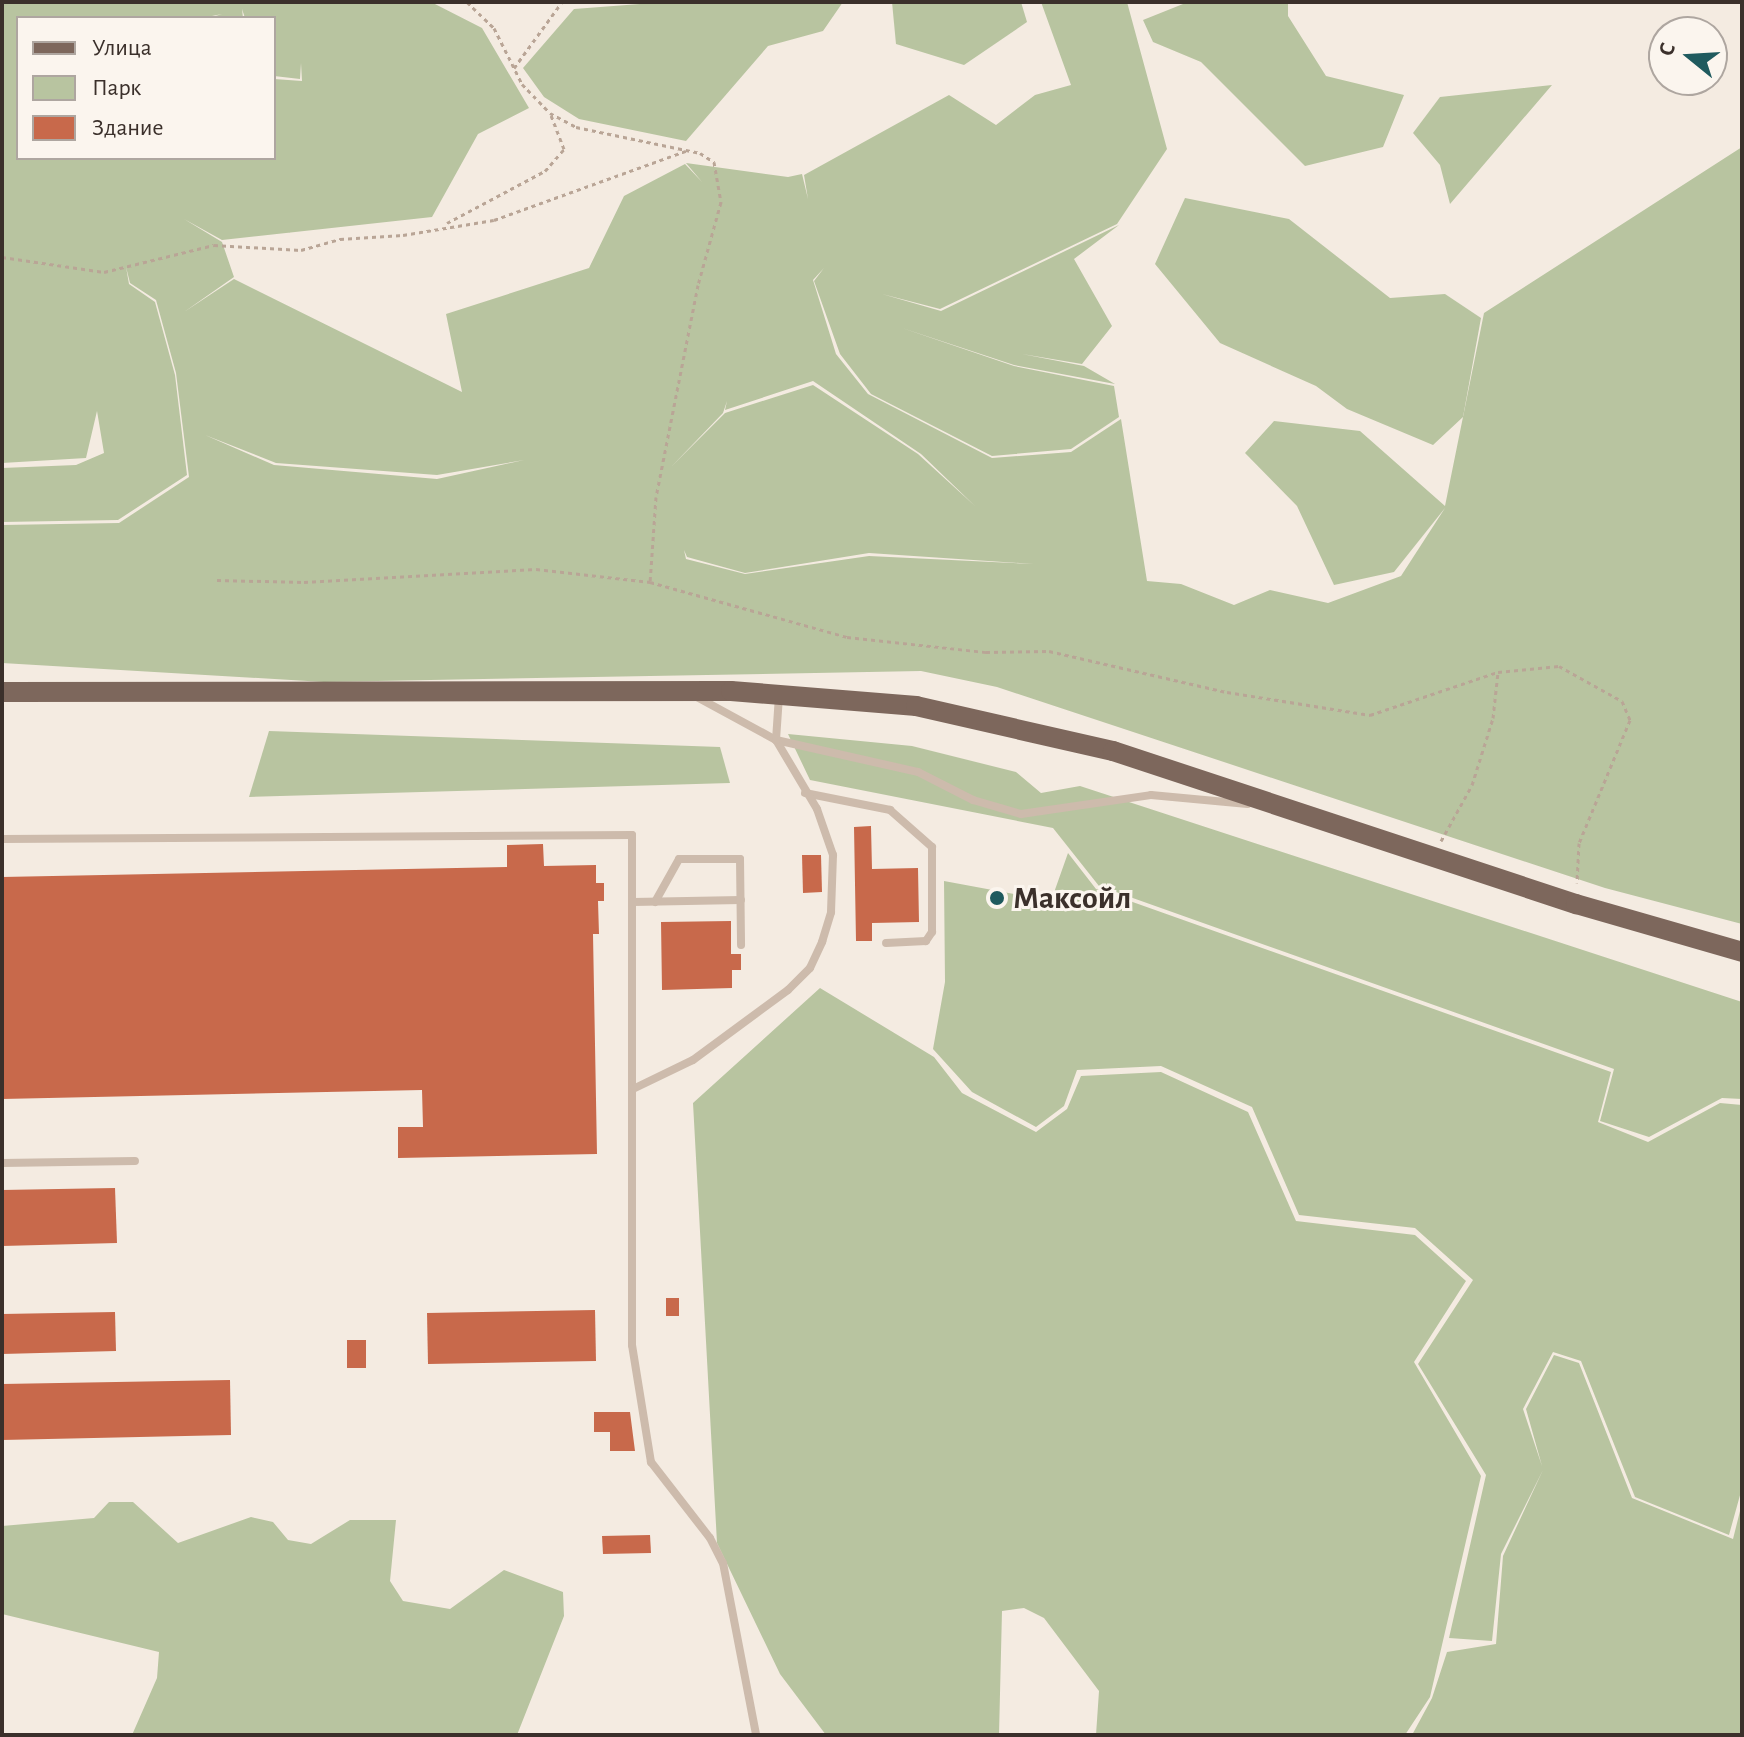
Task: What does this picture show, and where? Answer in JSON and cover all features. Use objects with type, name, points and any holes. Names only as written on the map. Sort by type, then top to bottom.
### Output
[{"type":"main road","points":[[2,692],[684,690],[779,692],[902,704],[1018,727],[1113,751],[1432,858],[1742,952]]},
{"type":"lane","points":[[684,690],[776,740],[918,772],[973,800],[1021,814],[1151,795],[1289,809]]},
{"type":"lane","points":[[635,1088],[693,1060],[810,968],[831,912],[833,855],[817,809],[776,740],[779,692]]},
{"type":"lane","points":[[805,793],[890,810],[932,847],[932,932],[926,941],[886,943]]},
{"type":"lane","points":[[2,839],[632,835],[635,1088],[632,1345],[651,1462],[710,1538],[723,1563],[756,1735]]},
{"type":"lane","points":[[655,902],[679,859],[740,859],[741,945]]},
{"type":"lane","points":[[633,902],[741,900]]},
{"type":"lane","points":[[2,1163],[135,1161]]},
{"type":"path","points":[[467,2],[494,28],[522,84],[550,113],[576,127],[687,150],[714,162],[721,202],[698,285],[656,497],[650,582]]},
{"type":"path","points":[[514,68],[562,2]]},
{"type":"path","points":[[443,224],[545,171],[564,149],[550,113]]},
{"type":"path","points":[[2,257],[104,272],[214,245],[301,250],[443,224],[494,220],[687,150]]},
{"type":"path","points":[[217,580],[304,582],[536,569],[650,582],[847,637],[986,652],[1049,651],[1227,692],[1370,715],[1498,672],[1559,666],[1622,701],[1630,720],[1579,843],[1576,904]]},
{"type":"path","points":[[1432,858],[1472,785],[1493,718],[1498,672]]},
{"type":"green space","points":[[2,2],[431,2],[482,28],[529,108],[478,134],[432,217],[222,240],[184,219],[222,242],[234,277],[184,312],[234,279],[462,392],[446,314],[589,268],[624,196],[685,164],[702,182],[686,163],[788,177],[802,174],[808,199],[804,175],[949,95],[996,125],[1035,95],[1071,85],[1041,2],[1127,2],[1167,149],[1117,224],[940,309],[882,294],[941,311],[1119,225],[1074,259],[1112,326],[1082,364],[1022,354],[1084,366],[1115,384],[1014,365],[902,328],[1014,366],[1114,386],[1119,417],[1071,449],[992,456],[871,394],[840,354],[814,281],[824,268],[813,280],[836,354],[868,394],[992,458],[1071,452],[1121,419],[1147,581],[1181,584],[1234,605],[1270,590],[1328,603],[1401,576],[1445,508],[1394,572],[1334,585],[1297,506],[1245,453],[1274,421],[1360,431],[1445,506],[1484,313],[1742,147],[1742,924],[1605,888],[997,687],[921,671],[324,682],[2,663],[2,525],[119,523],[189,477],[176,373],[156,300],[130,283],[126,267],[129,284],[155,302],[175,375],[187,475],[118,520],[2,522],[2,468],[76,465],[104,453],[97,411],[86,458],[2,463]],"holes":[[[813,381],[921,454],[975,506],[918,454],[813,385],[725,413],[671,467],[723,413],[727,401],[725,410]],[[205,435],[276,463],[437,475],[524,460],[437,479],[274,465]],[[684,550],[687,557],[745,573],[869,553],[1034,564],[869,556],[745,574],[686,559]]]},
{"type":"green space","points":[[666,2],[843,2],[823,31],[768,46],[686,141],[579,119],[544,97],[523,68],[574,9]]},
{"type":"green space","points":[[892,2],[1021,2],[1027,22],[964,65],[896,44]]},
{"type":"green space","points":[[1188,2],[1288,2],[1288,16],[1326,76],[1404,95],[1383,147],[1305,166],[1201,62],[1153,42],[1143,20]]},
{"type":"green space","points":[[1552,85],[1450,204],[1440,165],[1413,133],[1440,97]]},
{"type":"green space","points":[[1185,198],[1289,219],[1390,298],[1445,294],[1481,318],[1463,417],[1433,445],[1347,409],[1316,386],[1220,343],[1155,264]]},
{"type":"green space","points":[[269,731],[720,747],[730,783],[249,797]]},
{"type":"green space","points":[[788,734],[912,746],[1016,772],[1041,793],[1080,786],[1742,1002],[1742,1099],[1722,1098],[1649,1137],[1600,1121],[1614,1069],[1099,886],[1053,828],[810,780]]},
{"type":"green space","points":[[1068,853],[1096,889],[1611,1072],[1598,1122],[1648,1142],[1720,1103],[1742,1105],[1742,1488],[1729,1535],[1635,1497],[1581,1361],[1553,1352],[1523,1409],[1542,1466],[1526,1409],[1554,1355],[1579,1363],[1632,1498],[1733,1539],[1742,1503],[1742,1735],[1412,1735],[1432,1698],[1447,1652],[1496,1644],[1503,1556],[1543,1470],[1501,1554],[1492,1641],[1449,1638],[1486,1475],[1418,1364],[1473,1280],[1415,1228],[1299,1215],[1252,1107],[1161,1066],[1077,1070],[1064,1106],[1036,1127],[972,1092],[933,1049],[945,982],[944,881],[1051,901]]},
{"type":"green space","points":[[820,988],[934,1057],[962,1093],[1036,1132],[1067,1109],[1081,1076],[1161,1072],[1248,1112],[1296,1221],[1415,1235],[1466,1281],[1414,1362],[1481,1476],[1430,1697],[1405,1735],[1096,1735],[1099,1691],[1044,1618],[1024,1608],[1002,1611],[999,1735],[826,1735],[780,1674],[717,1543],[693,1103]]},
{"type":"green space","points":[[109,1502],[133,1502],[178,1543],[251,1517],[273,1522],[288,1540],[311,1544],[350,1520],[396,1520],[390,1581],[403,1601],[450,1609],[504,1570],[563,1592],[564,1616],[517,1735],[132,1735],[157,1678],[159,1652],[2,1614],[2,1526],[94,1518]]},
{"type":"building","points":[[871,826],[872,869],[918,868],[919,922],[872,923],[872,941],[856,941],[854,827]]},
{"type":"building","points":[[543,844],[544,866],[596,865],[596,883],[604,883],[604,901],[598,901],[599,934],[593,934],[597,1154],[398,1158],[398,1127],[423,1127],[422,1090],[2,1099],[2,877],[507,867],[507,845]]},
{"type":"building","points":[[802,855],[821,855],[822,892],[803,893]]},
{"type":"building","points":[[731,921],[731,954],[741,954],[741,970],[732,970],[732,988],[662,990],[661,922]]},
{"type":"building","points":[[115,1188],[117,1243],[2,1246],[2,1190]]},
{"type":"building","points":[[666,1298],[679,1298],[679,1316],[666,1316]]},
{"type":"building","points":[[595,1310],[596,1361],[428,1364],[427,1313]]},
{"type":"building","points":[[115,1312],[116,1351],[2,1354],[2,1314]]},
{"type":"building","points":[[347,1340],[366,1340],[366,1368],[347,1368]]},
{"type":"building","points":[[230,1380],[231,1435],[2,1440],[2,1384]]},
{"type":"building","points":[[594,1412],[630,1412],[635,1451],[610,1451],[610,1432],[594,1432]]},
{"type":"building","points":[[650,1535],[651,1553],[603,1554],[602,1536]]},
{"type":"place","name":"Максойл","points":[[997,898]]}]
